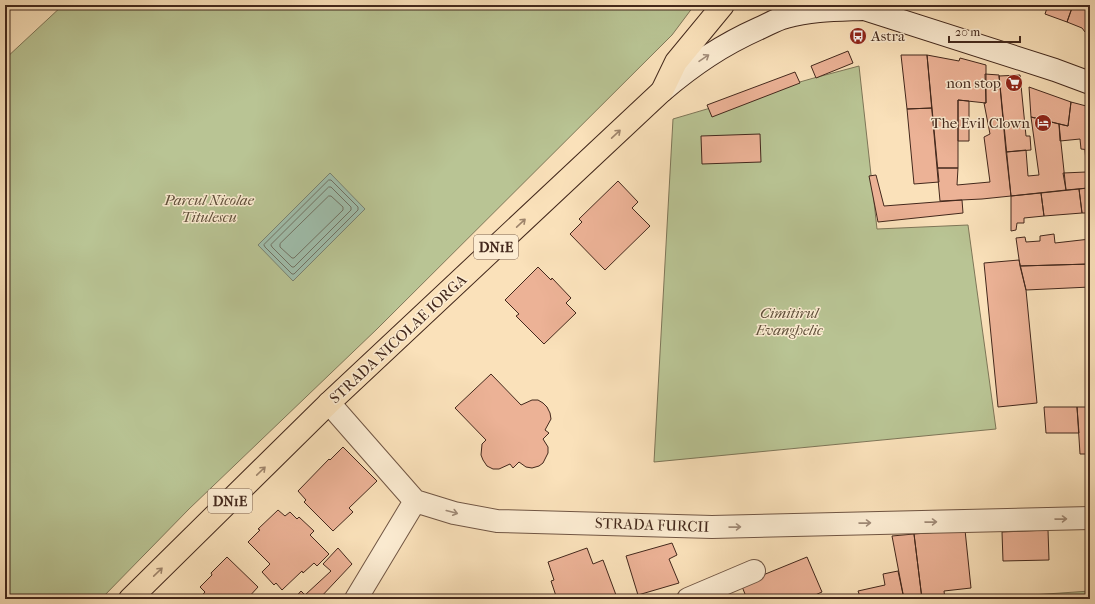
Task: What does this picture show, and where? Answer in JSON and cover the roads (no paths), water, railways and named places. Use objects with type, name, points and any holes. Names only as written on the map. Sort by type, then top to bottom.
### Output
[{"type":"main road","name":"STRADA NICOLAE IORGA","points":[[130,599],[329,403],[662,90],[676,62],[723,5]]},
{"type":"street","points":[[662,90],[691,67],[720,47],[785,17],[812,12],[857,7],[1055,70],[1090,83]]},
{"type":"street","points":[[329,403],[415,501],[356,599]]},
{"type":"street","name":"STRADA FURCII","points":[[415,501],[454,513],[497,521],[712,527],[1090,518]]},
{"type":"street","points":[[688,599],[754,571]]},
{"type":"water","points":[[330,173],[365,209],[293,281],[258,245]]},
{"type":"place","name":"Astra","points":[[858,36]]},
{"type":"place","name":"non stop","points":[[1014,83]]},
{"type":"place","name":"The Evil Clown","points":[[1043,123]]},
{"type":"park label","name":"Parcul Nicolae Titulescu","points":[[209,208]]},
{"type":"park label","name":"Cimitirul Evanghelic","points":[[789,322]]}]
